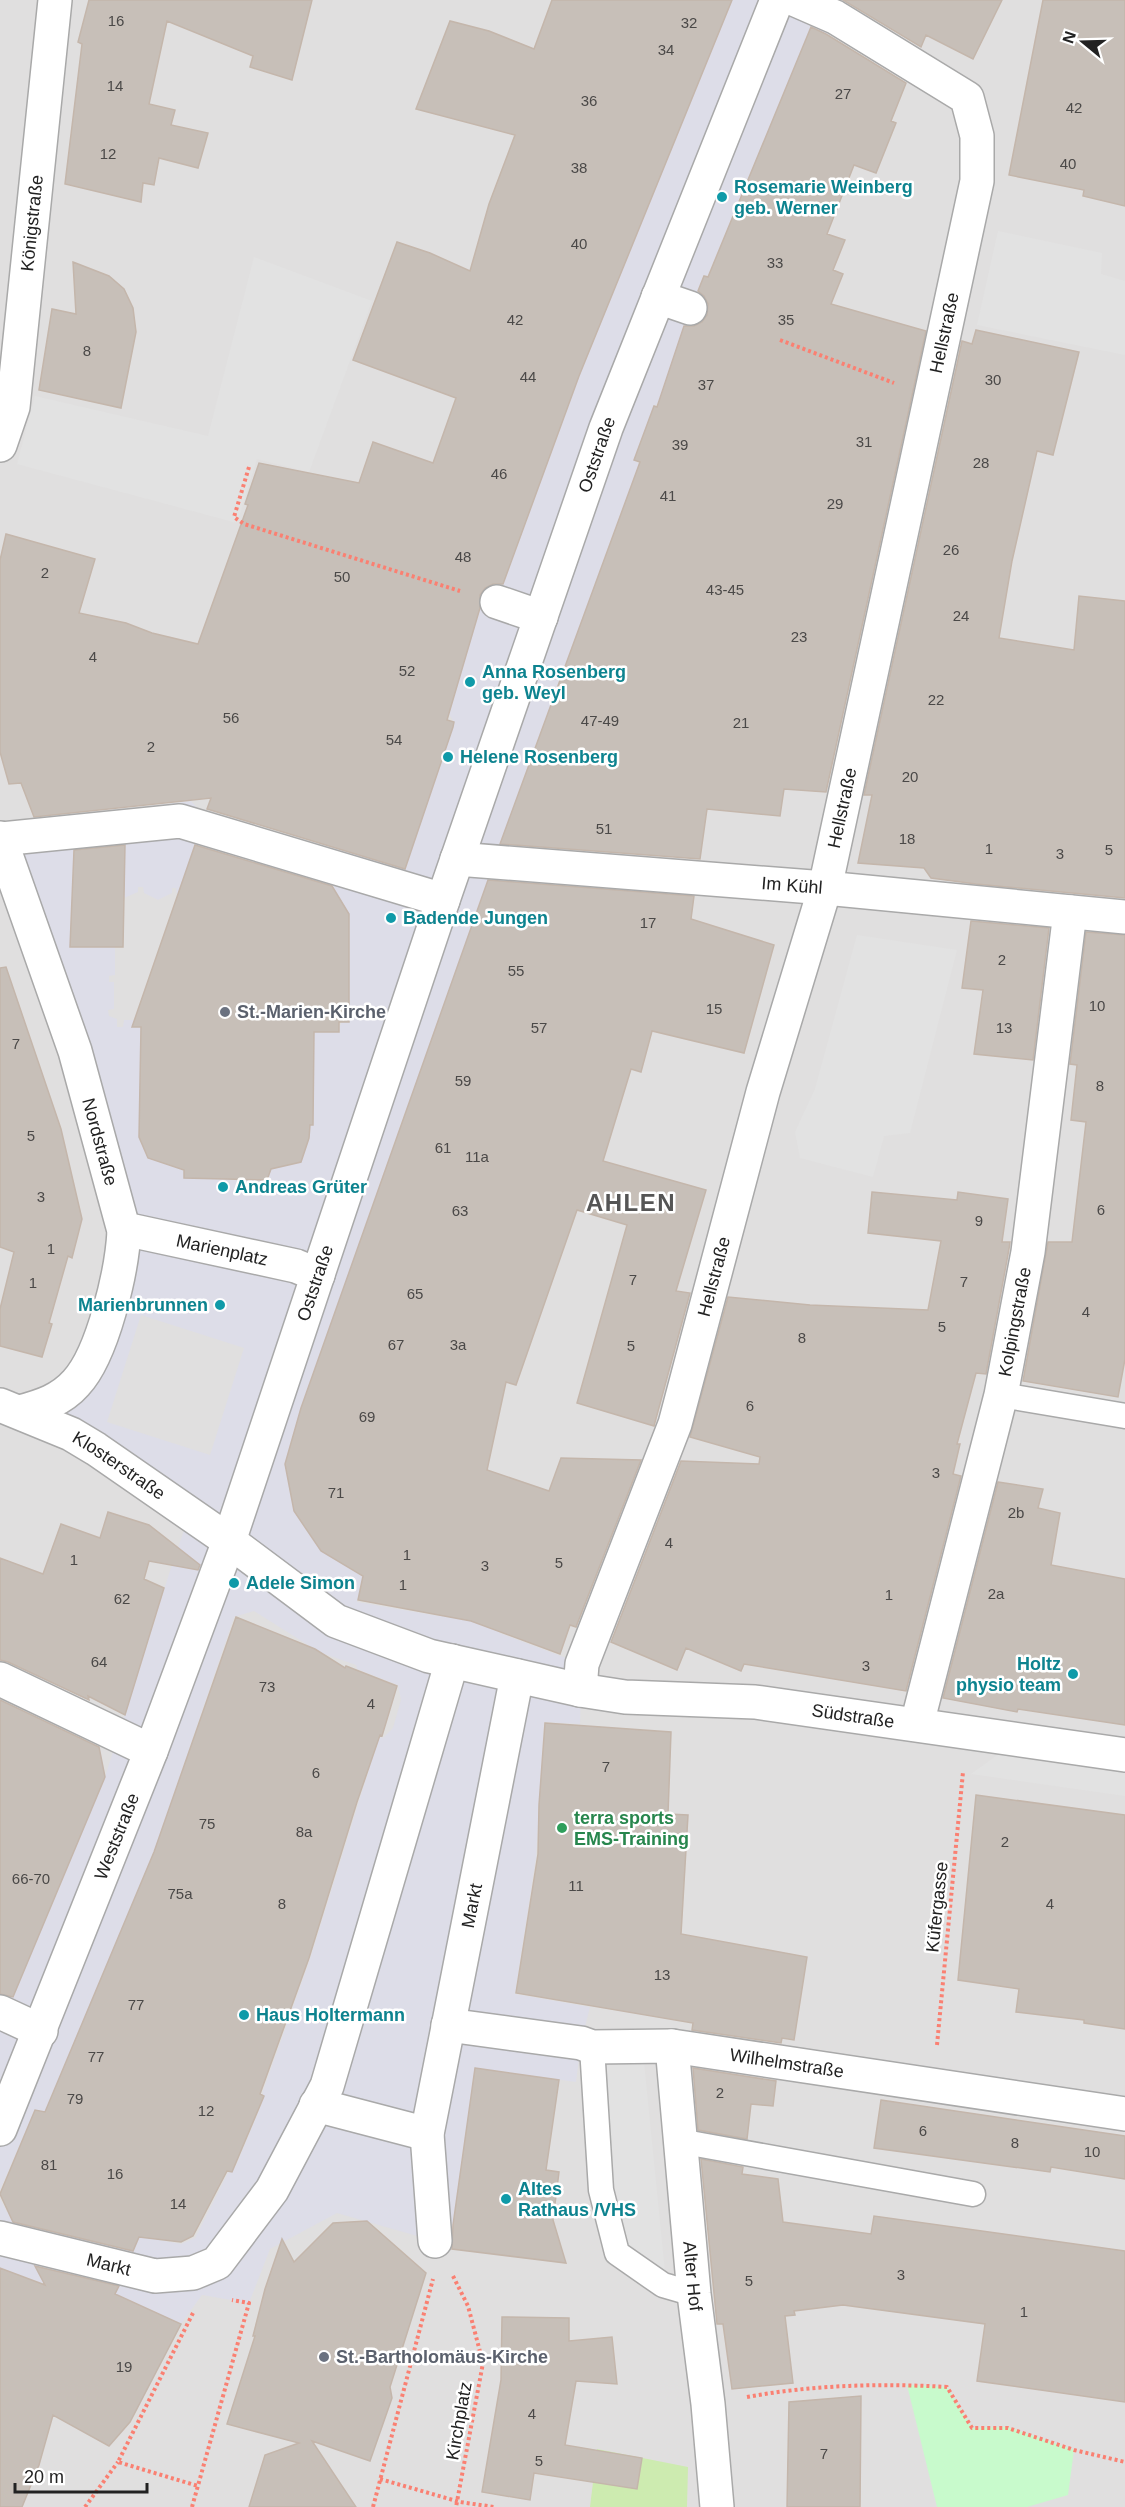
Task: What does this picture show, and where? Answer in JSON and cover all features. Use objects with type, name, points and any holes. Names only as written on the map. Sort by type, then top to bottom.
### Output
[{"type":"street","name":"Königstraße","points":[[0,445],[13,407],[55,0]]},
{"type":"street","name":"Oststraße","points":[[230,1541],[443,900],[606,428],[777,0]]},
{"type":"street","name":"Hellstraße","points":[[580,1690],[582,1664],[675,1424],[763,1092],[825,888],[977,181],[977,136],[967,98],[835,17],[796,0]]},
{"type":"street","points":[[658,297],[690,308]]},
{"type":"street","points":[[497,602],[541,617]]},
{"type":"street","points":[[0,839],[180,821],[443,900]]},
{"type":"street","name":"Nordstraße","points":[[0,839],[75,1051],[124,1231],[121,1260],[113,1294],[98,1345],[89,1366],[77,1383],[48,1404],[10,1408]]},
{"type":"street","name":"Im Kühl","points":[[457,859],[825,888],[1125,917]]},
{"type":"street","name":"Kolpingstraße","points":[[918,1724],[1001,1395],[1028,1252],[1070,912]]},
{"type":"street","name":"Marienplatz","points":[[124,1231],[134,1231],[296,1266],[318,1275]]},
{"type":"street","name":"Klosterstraße","points":[[10,1408],[87,1444],[230,1541]]},
{"type":"street","points":[[230,1541],[336,1621],[429,1656],[580,1690]]},
{"type":"street","name":"Weststraße","points":[[0,2129],[151,1751],[230,1541]]},
{"type":"street","points":[[202,2295],[217,2263],[272,2190],[327,2086],[452,1661]]},
{"type":"street","name":"Markt","points":[[438,2246],[427,2134],[517,1676]]},
{"type":"street","points":[[0,1679],[151,1751]]},
{"type":"street","name":"Südstraße","points":[[580,1690],[625,1697],[755,1702],[1125,1755]]},
{"type":"street","points":[[3,2013],[41,2031]]},
{"type":"street","name":"Wilhelmstraße","points":[[448,2025],[581,2043],[592,2047],[672,2046],[1125,2114]]},
{"type":"street","name":"Alter Hof","points":[[672,2046],[679,2141],[717,2507]]},
{"type":"street","points":[[316,2105],[427,2134]]},
{"type":"street","name":"Markt","points":[[0,2238],[155,2276],[193,2273],[217,2263]]},
{"type":"lane","points":[[1001,1395],[1125,1416]]},
{"type":"lane","points":[[592,2047],[601,2190],[617,2253],[663,2285],[694,2294]]},
{"type":"lane","points":[[679,2141],[973,2194]]},
{"type":"path","points":[[780,340],[932,397]]},
{"type":"path","points":[[249,467],[234,517],[244,524],[497,602]]},
{"type":"path","name":"Küfergasse","points":[[933,2085],[967,1732]]},
{"type":"path","points":[[373,2507],[438,2246]]},
{"type":"path","name":"Kirchplatz","points":[[438,2246],[468,2306],[483,2363],[456,2507]]},
{"type":"path","points":[[85,2507],[118,2462],[202,2295],[249,2303],[192,2507]]},
{"type":"path","points":[[708,2404],[782,2391],[907,2385],[947,2387],[972,2428],[1008,2428],[1074,2450],[1125,2462]]},
{"type":"path","points":[[118,2462],[198,2486]]},
{"type":"path","points":[[380,2479],[458,2501],[494,2507]]},
{"type":"shaded area","points":[[0,0],[1125,0],[1125,2507],[0,2507]]},
{"type":"shaded area","points":[[732,0],[842,0],[822,46],[806,39],[708,275],[703,276],[659,402],[654,406],[634,460],[639,464],[520,788],[410,1104],[406,1109],[298,1418],[285,1464],[294,1511],[321,1551],[363,1576],[357,1602],[438,1616],[444,1597],[505,1614],[499,1633],[582,1664],[580,1724],[544,1722],[536,1857],[515,1994],[590,2007],[581,2043],[576,2082],[475,2068],[450,2242],[435,2241],[337,2213],[270,2249],[249,2303],[202,2295],[181,2324],[119,2296],[42,2283],[0,2268],[0,2199],[7,2212],[181,2244],[195,2238],[228,2173],[236,2166],[262,2103],[263,2091],[310,1959],[379,1737],[383,1738],[393,1728],[401,1700],[398,1685],[357,1669],[356,1665],[319,1652],[254,1611],[234,1617],[154,1852],[45,2112],[35,2110],[0,2190],[0,2026],[105,1777],[194,1501],[55,1416],[133,1263],[7,825],[191,801],[199,810],[405,869],[453,727],[454,722],[449,714],[481,604],[497,601],[579,376]],"holes":[[[215,846],[218,852],[244,853],[268,874],[343,904],[346,908],[341,911],[343,945],[349,945],[349,951],[342,952],[339,1032],[306,1023],[313,1095],[313,1124],[310,1125],[309,1133],[303,1132],[302,1146],[306,1147],[304,1152],[262,1153],[262,1180],[185,1178],[184,1151],[144,1149],[142,1144],[146,1142],[139,1129],[140,1085],[148,1020],[124,1020],[123,1027],[117,1027],[117,1019],[109,1016],[108,1010],[114,1009],[114,982],[109,982],[109,976],[115,975],[115,947],[70,947],[71,913],[124,898],[138,892],[138,887],[143,887],[144,893],[158,900],[172,893],[172,888],[176,888],[177,894],[191,901],[191,880],[184,877],[186,871],[212,854],[209,849]],[[141,1315],[244,1348],[210,1455],[107,1422]]]},
{"type":"shaded area","points":[[998,231],[1102,253],[1101,274],[1125,281],[1125,355],[977,325]]},
{"type":"shaded area","points":[[254,257],[372,301],[309,472],[257,459],[237,523],[17,464],[35,396],[208,436]]},
{"type":"shaded area","points":[[857,935],[957,950],[910,1133],[884,1136],[873,1177],[800,1158],[795,1132],[815,1089]]},
{"type":"shaded area","points":[[1021,1738],[1125,1755],[1125,1796],[971,1774]]},
{"type":"shaded area","points":[[599,2061],[644,2062],[665,2272],[619,2240]]},
{"type":"green space","points":[[907,2385],[947,2387],[972,2428],[1008,2427],[1074,2450],[1068,2495],[1027,2507],[937,2507]]},
{"type":"green space","points":[[597,2449],[688,2467],[687,2507],[590,2507]]},
{"type":"building","points":[[89,0],[312,0],[292,80],[250,67],[253,56],[167,21],[149,104],[175,110],[171,125],[208,133],[198,168],[159,158],[154,185],[143,183],[141,202],[65,184],[82,44],[78,42]]},
{"type":"building","points":[[552,0],[732,0],[579,376],[503,584],[493,584],[485,588],[480,595],[480,608],[447,720],[454,722],[453,727],[405,869],[207,809],[211,798],[34,817],[21,783],[9,784],[0,752],[0,560],[6,534],[95,559],[79,613],[126,623],[152,633],[198,644],[248,505],[245,504],[259,463],[359,483],[373,442],[433,463],[456,398],[353,360],[397,242],[430,253],[470,271],[489,204],[515,135],[416,109],[450,21],[489,31],[534,49]]},
{"type":"building","points":[[843,0],[1002,0],[973,59],[926,35],[921,47]]},
{"type":"building","points":[[1043,0],[1125,0],[1125,206],[1083,196],[1084,190],[1009,175]]},
{"type":"building","points":[[811,27],[906,83],[891,121],[896,123],[876,173],[854,165],[827,234],[845,240],[833,270],[843,274],[831,304],[926,331],[826,792],[784,789],[780,816],[707,809],[700,859],[500,844],[640,462],[634,460],[654,406],[657,407],[684,326],[694,326],[702,322],[707,315],[708,304],[698,291],[704,276],[708,277]]},
{"type":"building","points":[[73,262],[109,276],[124,289],[133,308],[136,332],[121,408],[39,390],[52,309],[76,314]]},
{"type":"building","points":[[976,330],[1079,352],[1053,455],[1037,451],[1012,561],[999,638],[1074,650],[1079,596],[1125,601],[1125,898],[976,884],[931,878],[924,868],[858,863],[872,795],[864,795],[962,341],[972,344]]},
{"type":"building","points":[[125,845],[123,947],[70,947],[74,850]]},
{"type":"building","name":"St.-Marien-Kirche","points":[[195,845],[332,886],[349,914],[349,1022],[339,1022],[339,1032],[314,1032],[313,1125],[310,1125],[309,1138],[301,1162],[271,1169],[267,1180],[184,1178],[184,1170],[148,1158],[139,1137],[141,1027],[132,1027]]},
{"type":"building","points":[[488,880],[694,896],[691,919],[774,945],[744,1053],[652,1031],[641,1072],[631,1069],[603,1161],[706,1190],[676,1291],[690,1293],[654,1426],[577,1403],[627,1225],[577,1210],[516,1385],[506,1382],[487,1470],[549,1491],[561,1458],[641,1460],[576,1627],[570,1625],[560,1654],[471,1621],[358,1600],[363,1576],[321,1551],[294,1511],[285,1464],[301,1408]]},
{"type":"building","points":[[971,921],[1049,928],[1033,1060],[974,1054],[983,990],[962,988]]},
{"type":"building","points":[[1086,932],[1125,935],[1125,1359],[1118,1397],[1023,1381],[1048,1242],[1072,1242],[1086,1122],[1071,1120],[1077,1065],[1070,1064]]},
{"type":"building","points":[[6,967],[61,1129],[82,1219],[72,1258],[68,1256],[42,1357],[0,1346],[0,1309],[14,1252],[0,1247],[0,968]]},
{"type":"building","points":[[872,1192],[957,1200],[958,1192],[1008,1199],[1002,1242],[1010,1242],[986,1374],[976,1373],[957,1444],[960,1444],[953,1474],[961,1476],[906,1691],[744,1664],[741,1671],[686,1648],[677,1670],[611,1642],[681,1461],[759,1464],[760,1457],[690,1437],[728,1297],[810,1305],[928,1310],[941,1241],[868,1233]]},
{"type":"building","points":[[998,1482],[1043,1489],[1038,1508],[1060,1513],[1051,1565],[1125,1579],[1125,1725],[1018,1709],[1017,1712],[943,1698]]},
{"type":"building","points":[[108,1512],[149,1525],[200,1565],[198,1570],[149,1561],[144,1579],[164,1588],[125,1715],[88,1696],[89,1700],[0,1660],[0,1558],[43,1574],[61,1524],[100,1538]]},
{"type":"building","points":[[236,1617],[315,1649],[345,1668],[346,1666],[397,1686],[382,1736],[380,1735],[357,1802],[309,1958],[260,2094],[264,2096],[232,2172],[227,2171],[193,2236],[181,2242],[139,2237],[133,2251],[13,2222],[0,2194],[35,2110],[45,2112],[154,1852]]},
{"type":"building","points":[[0,1700],[99,1747],[105,1777],[13,1997],[0,1994]]},
{"type":"building","points":[[545,1723],[671,1732],[668,1814],[688,1815],[681,1934],[807,1957],[794,2040],[782,2038],[781,2043],[692,2030],[693,2023],[516,1993],[538,1854]]},
{"type":"building","points":[[976,1795],[1125,1815],[1125,2029],[1084,2023],[1084,2020],[1016,2012],[1019,1989],[958,1980]]},
{"type":"building","name":"Altes Rathaus /VHS","points":[[475,2068],[559,2080],[546,2170],[559,2172],[553,2220],[566,2263],[452,2249],[453,2225]]},
{"type":"building","points":[[693,2068],[776,2081],[773,2106],[751,2104],[747,2139],[698,2130]]},
{"type":"building","points":[[881,2100],[1125,2136],[1125,2179],[1051,2167],[1050,2172],[874,2148]]},
{"type":"building","points":[[701,2159],[743,2167],[742,2174],[778,2179],[783,2222],[871,2234],[874,2216],[1125,2251],[1125,2402],[977,2381],[985,2324],[843,2305],[794,2311],[795,2315],[785,2316],[793,2383],[732,2389],[723,2324],[717,2324]]},
{"type":"building","name":"St.-Bartholomäus-Kirche","points":[[367,2221],[426,2273],[390,2387],[392,2398],[370,2461],[312,2441],[356,2507],[249,2507],[265,2455],[299,2443],[227,2424],[255,2336],[253,2336],[265,2289],[282,2239],[294,2262],[333,2223]]},
{"type":"building","points":[[35,2266],[119,2286],[115,2294],[181,2324],[130,2422],[109,2446],[53,2415],[39,2465],[22,2507],[0,2507],[0,2268],[45,2285]]},
{"type":"building","points":[[502,2317],[569,2318],[569,2341],[612,2337],[617,2384],[576,2381],[565,2445],[642,2458],[637,2489],[534,2473],[530,2500],[482,2492],[501,2380]]},
{"type":"building","points":[[861,2396],[860,2507],[787,2507],[789,2402]]},
{"type":"place","name":"Rosemarie Weinberg geb. Werner","points":[[722,197]]},
{"type":"place","name":"Anna Rosenberg geb. Weyl","points":[[470,682]]},
{"type":"place","name":"Helene Rosenberg","points":[[448,757]]},
{"type":"place","name":"Badende Jungen","points":[[391,918]]},
{"type":"place","name":"St.-Marien-Kirche","points":[[225,1012]]},
{"type":"place","name":"Andreas Grüter","points":[[223,1187]]},
{"type":"place","name":"Marienbrunnen","points":[[220,1305]]},
{"type":"place","name":"Adele Simon","points":[[234,1583]]},
{"type":"place","name":"Holtz physio team","points":[[1073,1674]]},
{"type":"place","name":"terra sports EMS-Training","points":[[562,1828]]},
{"type":"place","name":"Haus Holtermann","points":[[244,2015]]},
{"type":"place","name":"Altes Rathaus /VHS","points":[[506,2199]]},
{"type":"place","name":"St.-Bartholomäus-Kirche","points":[[324,2357]]},
{"type":"district","name":"AHLEN","points":[[631,1203]]}]
